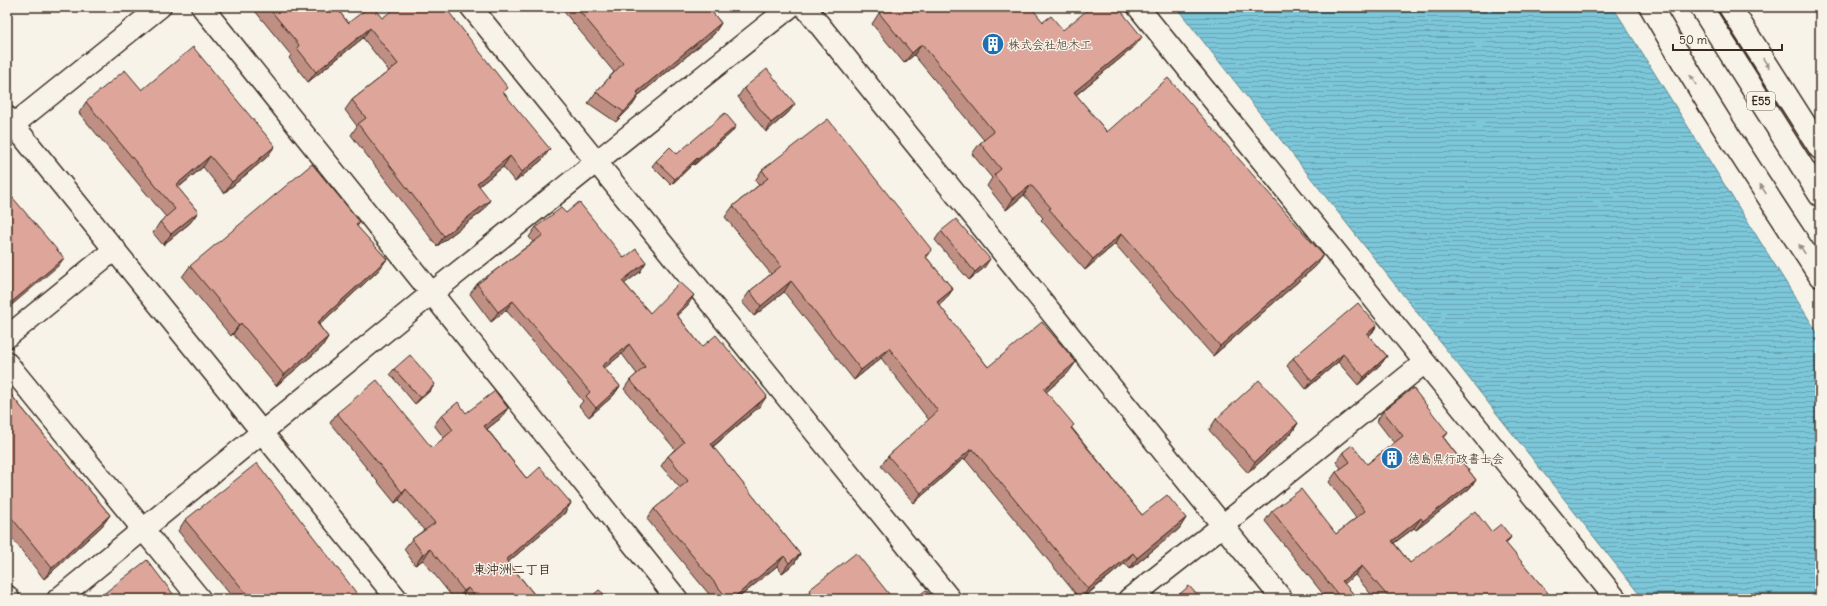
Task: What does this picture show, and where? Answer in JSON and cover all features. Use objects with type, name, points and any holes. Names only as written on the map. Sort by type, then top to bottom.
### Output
[{"type":"highway","points":[[1651,7],[1680,58],[1820,276]]},
{"type":"highway","name":"E55","points":[[1701,7],[1820,195]]},
{"type":"highway","points":[[1730,7],[1820,148]]},
{"type":"street","points":[[160,7],[10,121],[397,599]]},
{"type":"street","points":[[202,7],[677,599]]},
{"type":"street","points":[[471,7],[950,599]]},
{"type":"street","points":[[58,599],[432,293],[790,7]]},
{"type":"street","points":[[804,7],[1282,599]]},
{"type":"street","points":[[1138,7],[1424,363],[1617,599]]},
{"type":"street","points":[[1142,7],[1617,599]]},
{"type":"street","points":[[7,337],[115,249]]},
{"type":"street","points":[[7,363],[142,530],[200,599]]},
{"type":"street","points":[[1129,599],[1424,363]]},
{"type":"water","points":[[1176,7],[1613,7],[1820,337],[1820,599],[1643,599]]},
{"type":"building","points":[[268,7],[336,7],[348,23],[369,7],[373,7],[382,18],[397,7],[445,7],[508,88],[503,92],[550,149],[522,172],[510,156],[477,183],[490,200],[444,236],[358,124],[366,118],[352,100],[398,64],[370,28],[316,72],[297,48],[299,45]]},
{"type":"building","points":[[576,7],[708,7],[721,23],[637,92],[639,95],[624,112],[596,92],[623,63]]},
{"type":"building","points":[[886,7],[1031,7],[1043,22],[1051,16],[1063,30],[1091,7],[1118,7],[1142,37],[1074,92],[1107,132],[1168,78],[1323,255],[1220,346],[1122,233],[1093,259],[1049,209],[1051,208],[1031,185],[1013,199],[994,175],[1001,169],[980,143],[994,132],[922,44],[912,53],[879,13]]},
{"type":"building","points":[[193,47],[275,146],[232,182],[210,156],[176,185],[198,212],[171,234],[160,222],[175,209],[86,102],[125,70],[142,90]]},
{"type":"building","points":[[767,69],[795,104],[771,123],[744,88]]},
{"type":"building","points":[[725,113],[736,126],[698,159],[697,158],[675,179],[656,161],[670,147],[677,154]]},
{"type":"building","points":[[828,119],[932,250],[925,256],[953,289],[937,302],[988,367],[1042,322],[1076,362],[1044,389],[1074,425],[1071,428],[1142,515],[1167,495],[1186,518],[1137,558],[1133,553],[1088,589],[973,449],[921,493],[888,456],[938,411],[889,348],[861,370],[791,281],[761,306],[750,291],[781,266],[733,206],[768,178],[762,170]]},
{"type":"building","points":[[312,164],[360,222],[356,225],[387,259],[317,323],[328,337],[284,375],[241,323],[239,325],[190,266]]},
{"type":"building","points":[[7,191],[64,258],[7,306]]},
{"type":"building","points":[[579,202],[624,258],[636,249],[646,262],[622,281],[650,313],[680,282],[694,295],[676,314],[702,347],[716,335],[767,396],[711,444],[800,554],[789,563],[784,556],[732,599],[728,599],[654,509],[688,481],[668,456],[684,442],[630,380],[645,367],[629,344],[602,366],[620,386],[596,408],[586,396],[590,392],[513,301],[498,312],[477,284],[543,235],[536,227],[561,208],[566,213]]},
{"type":"building","points":[[956,219],[990,259],[975,272],[941,231]]},
{"type":"building","points":[[1358,303],[1377,325],[1367,334],[1387,356],[1364,377],[1343,354],[1312,381],[1293,358]]},
{"type":"building","points":[[410,355],[435,384],[420,398],[394,369]]},
{"type":"building","points":[[377,380],[432,448],[453,430],[442,415],[458,402],[466,413],[495,391],[508,408],[484,426],[527,479],[540,467],[571,503],[506,560],[538,599],[477,599],[468,588],[464,591],[430,549],[423,554],[412,539],[435,523],[406,489],[402,492],[337,413]]},
{"type":"building","points":[[1259,380],[1298,423],[1255,462],[1216,419]]},
{"type":"building","points":[[1413,388],[1448,433],[1443,437],[1476,480],[1423,521],[1421,518],[1392,541],[1410,563],[1475,511],[1491,532],[1501,524],[1511,537],[1505,542],[1553,599],[1390,599],[1362,566],[1342,581],[1358,599],[1335,599],[1339,596],[1272,511],[1301,489],[1336,534],[1365,511],[1336,472],[1350,462],[1343,452],[1352,445],[1367,464],[1403,436],[1383,411]]},
{"type":"building","points":[[7,390],[110,515],[52,568],[7,512]]},
{"type":"building","points":[[257,463],[361,599],[251,599],[185,520]]},
{"type":"building","points":[[856,553],[893,599],[800,599],[810,591],[809,590]]},
{"type":"building","points":[[147,560],[177,599],[97,599]]},
{"type":"building","points":[[1189,586],[1201,599],[1174,599]]},
{"type":"building","points":[[599,590],[610,599],[589,599]]},
{"type":"building","points":[[926,590],[933,599],[914,599]]},
{"type":"building","points":[[1565,593],[1570,599],[1558,599]]},
{"type":"building","points":[[629,595],[632,599],[625,599]]},
{"type":"place","name":"株式会社旭木工","points":[[993,44]]},
{"type":"place","name":"徳島県行政書士会","points":[[1392,458]]},
{"type":"district","name":"東沖洲二丁目","points":[[512,569]]}]
